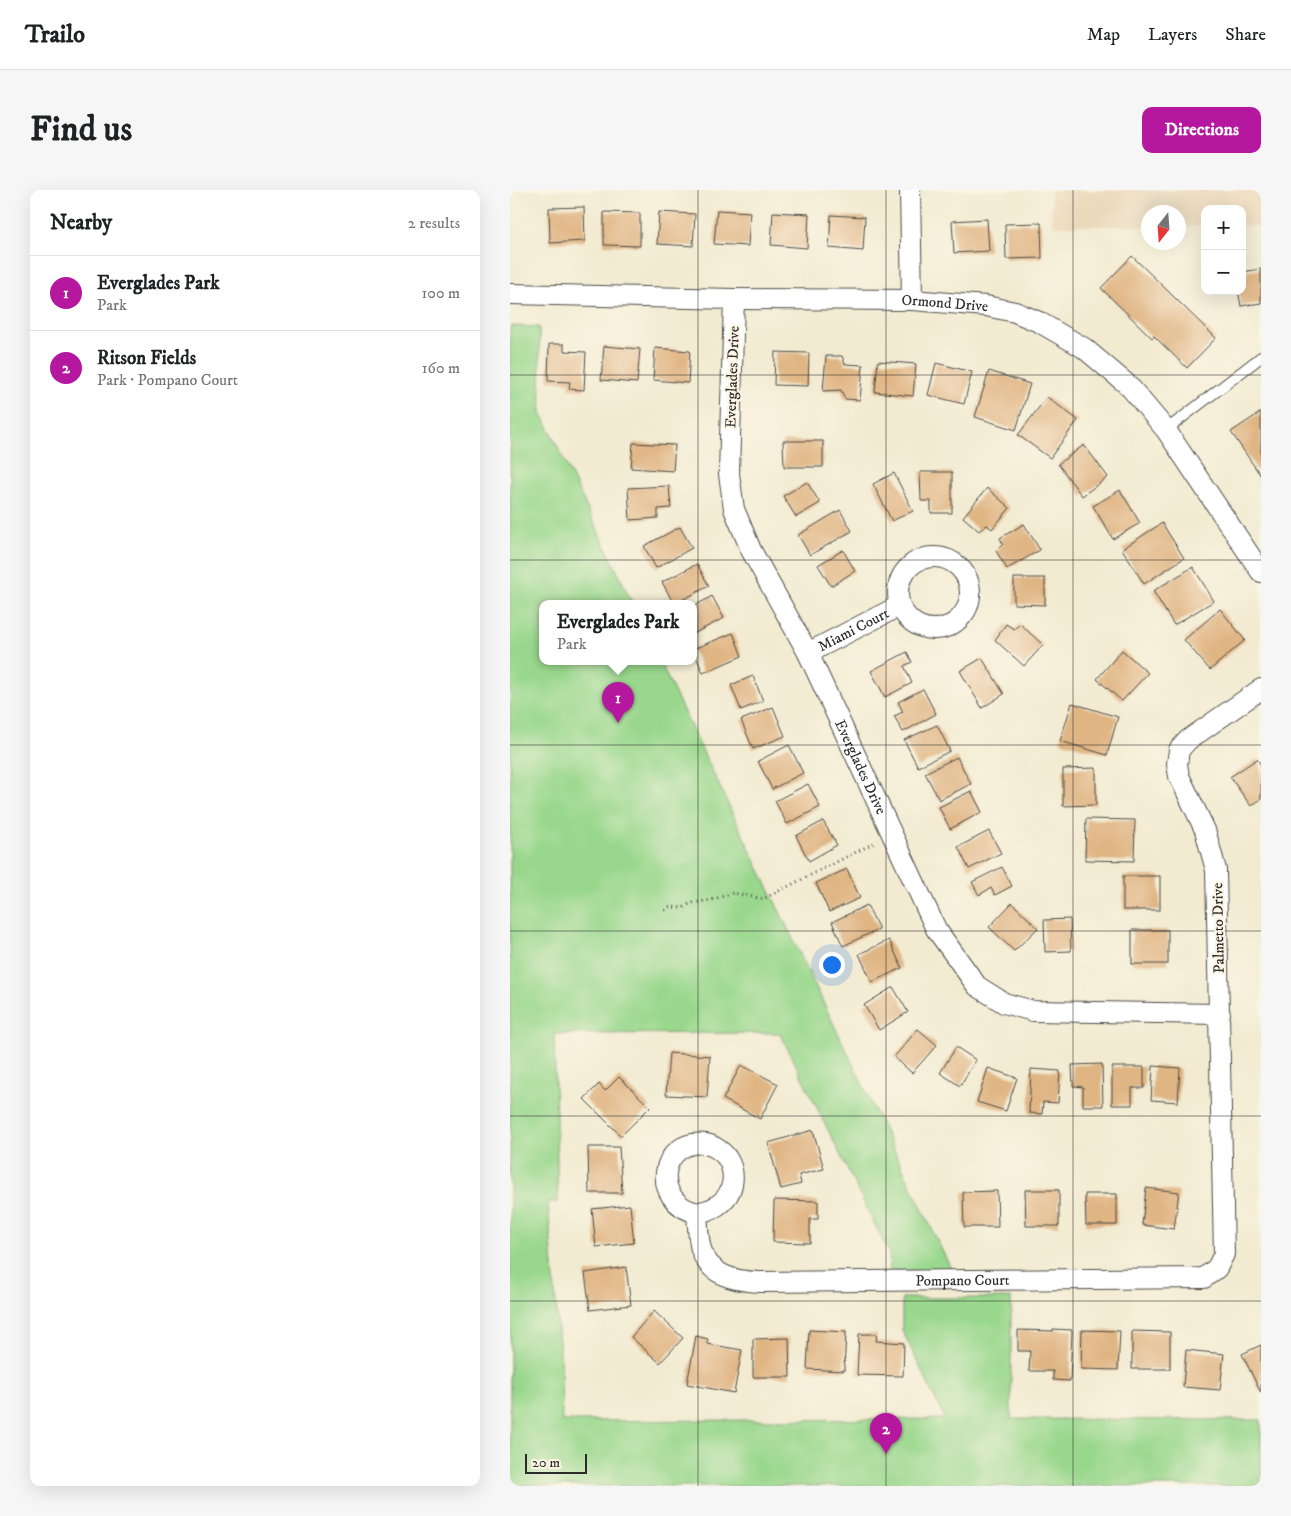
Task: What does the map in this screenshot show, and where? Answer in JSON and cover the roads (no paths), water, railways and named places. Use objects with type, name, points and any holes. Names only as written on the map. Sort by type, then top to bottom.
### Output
[{"type":"street","points":[[910,190],[912,300]]},
{"type":"street","name":"Ormond Drive","points":[[510,294],[734,299],[912,300],[986,306],[1015,312],[1038,322],[1084,348],[1129,386],[1166,430],[1261,572]]},
{"type":"street","name":"Everglades Drive","points":[[734,299],[729,474],[734,509],[751,550],[808,653],[936,929],[977,986],[1004,1002],[1033,1011],[1220,1014]]},
{"type":"street","name":"Miami Court","points":[[808,653],[900,606]]},
{"type":"street","name":"Palmetto Drive","points":[[1223,1216],[1216,870],[1205,830],[1179,776],[1176,764],[1179,750],[1188,740],[1261,689]]},
{"type":"street","name":"Pompano Court","points":[[697,1213],[701,1249],[708,1263],[723,1276],[737,1281],[759,1282],[1204,1278],[1217,1268],[1224,1254],[1223,1216]]},
{"type":"lane","points":[[1166,430],[1261,357]]},
{"type":"place","name":"Everglades Park","points":[[618,723]]},
{"type":"place","name":"Ritson Fields","points":[[886,1454]]}]
